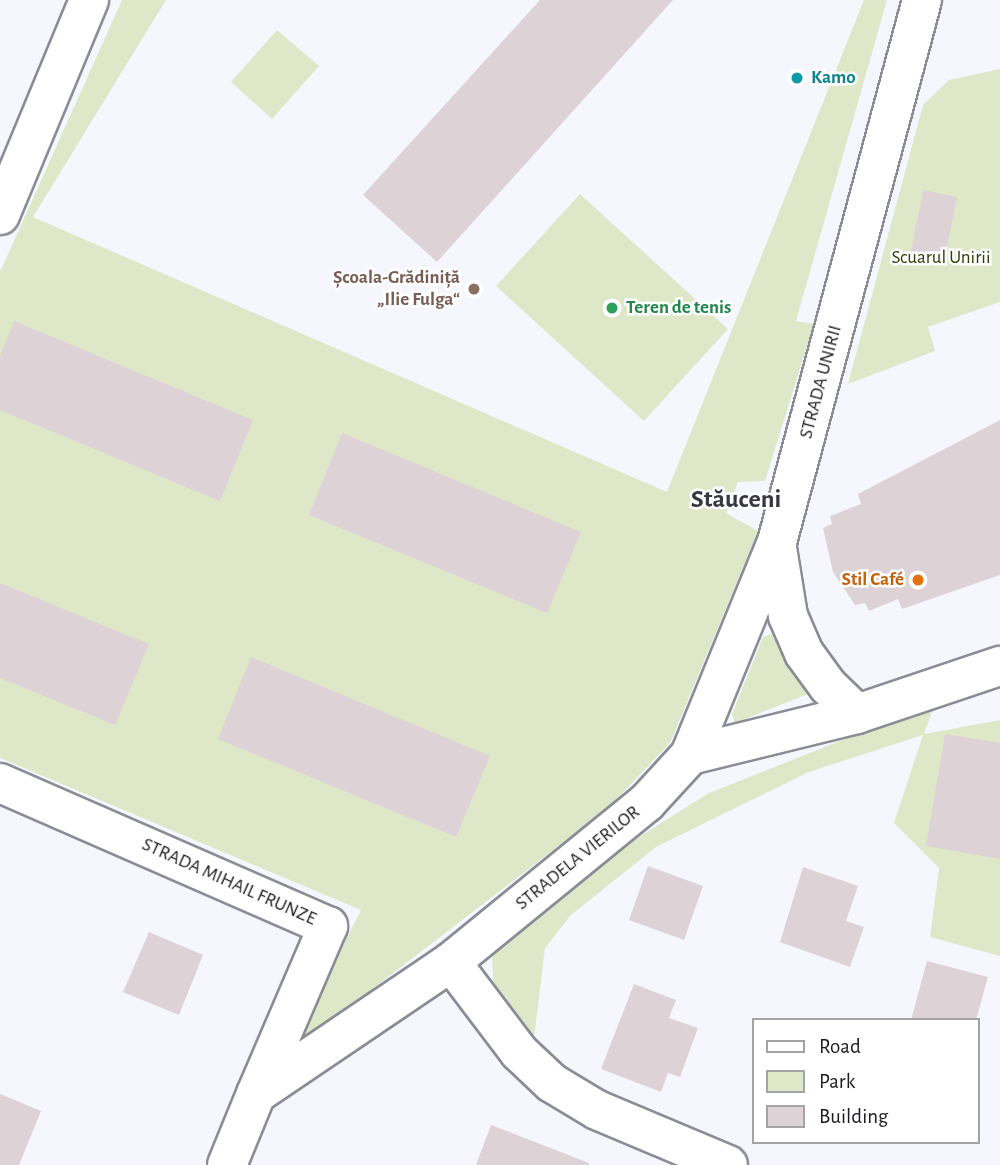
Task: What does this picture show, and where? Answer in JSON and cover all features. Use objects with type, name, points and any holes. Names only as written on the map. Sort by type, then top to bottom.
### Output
[{"type":"street","points":[[0,215],[89,0]]},
{"type":"street","name":"STRADA UNIRII","points":[[690,755],[777,542],[922,0]]},
{"type":"street","points":[[777,542],[788,615],[804,653],[828,686],[857,714]]},
{"type":"street","points":[[690,755],[857,714],[1000,666]]},
{"type":"street","name":"STRADELA VIERILOR","points":[[256,1094],[451,962],[647,802],[690,755]]},
{"type":"street","name":"STRADA MIHAIL FRUNZE","points":[[0,783],[328,926],[256,1094]]},
{"type":"street","points":[[451,962],[519,1052],[552,1083],[597,1110],[728,1165]]},
{"type":"street","points":[[227,1165],[256,1094]]},
{"type":"green space","points":[[122,0],[166,0],[33,217],[667,492],[864,0],[887,0],[796,321],[814,324],[765,481],[738,482],[726,513],[758,531],[670,743],[609,807],[288,1054],[361,910],[0,758],[0,272]]},
{"type":"green space","points":[[277,30],[319,66],[272,119],[231,82]]},
{"type":"green space","name":"Scuarul Unirii","points":[[1000,69],[1000,302],[928,327],[935,351],[848,384],[923,105],[949,80]]},
{"type":"green space","name":"Teren de tenis","points":[[580,194],[728,329],[644,421],[496,286]]},
{"type":"green space","points":[[776,632],[808,694],[735,723],[732,714],[763,637]]},
{"type":"green space","points":[[935,703],[924,734],[1000,720],[1000,956],[930,937],[939,868],[894,823],[923,735],[809,772],[656,847],[571,915],[545,948],[533,1046],[494,995],[492,956],[631,842],[707,794]]},
{"type":"building","points":[[540,0],[673,0],[437,262],[363,195]]},
{"type":"building","points":[[923,190],[957,197],[943,266],[909,260]]},
{"type":"building","points":[[14,321],[253,420],[220,501],[0,410],[0,356]]},
{"type":"building","points":[[1000,420],[1000,575],[902,609],[898,599],[869,611],[865,603],[855,605],[833,572],[823,528],[832,524],[830,516],[861,504],[858,494]]},
{"type":"building","points":[[342,433],[581,532],[547,613],[309,515]]},
{"type":"building","points":[[0,583],[149,644],[115,725],[0,678]]},
{"type":"building","points":[[251,657],[490,756],[456,837],[218,739]]},
{"type":"building","points":[[945,734],[1000,743],[1000,859],[926,846]]},
{"type":"building","points":[[648,866],[703,886],[684,940],[629,920]]},
{"type":"building","points":[[803,867],[858,886],[846,921],[864,927],[850,967],[780,942]]},
{"type":"building","points":[[149,932],[203,955],[179,1015],[123,992]]},
{"type":"building","points":[[927,961],[988,977],[977,1018],[912,1018]]},
{"type":"building","points":[[634,984],[676,1000],[669,1018],[698,1028],[680,1077],[668,1073],[661,1092],[601,1069]]},
{"type":"building","points":[[0,1094],[41,1111],[19,1165],[0,1165]]},
{"type":"building","points":[[491,1125],[589,1163],[589,1165],[476,1165]]},
{"type":"place","name":"Kamo","points":[[797,78]]},
{"type":"place","name":"Școala-Grădiniță „Ilie Fulga“","points":[[474,289]]},
{"type":"place","name":"Teren de tenis","points":[[612,308]]},
{"type":"place","name":"Stil Café","points":[[918,580]]},
{"type":"district","name":"Stăuceni","points":[[736,500]]}]
